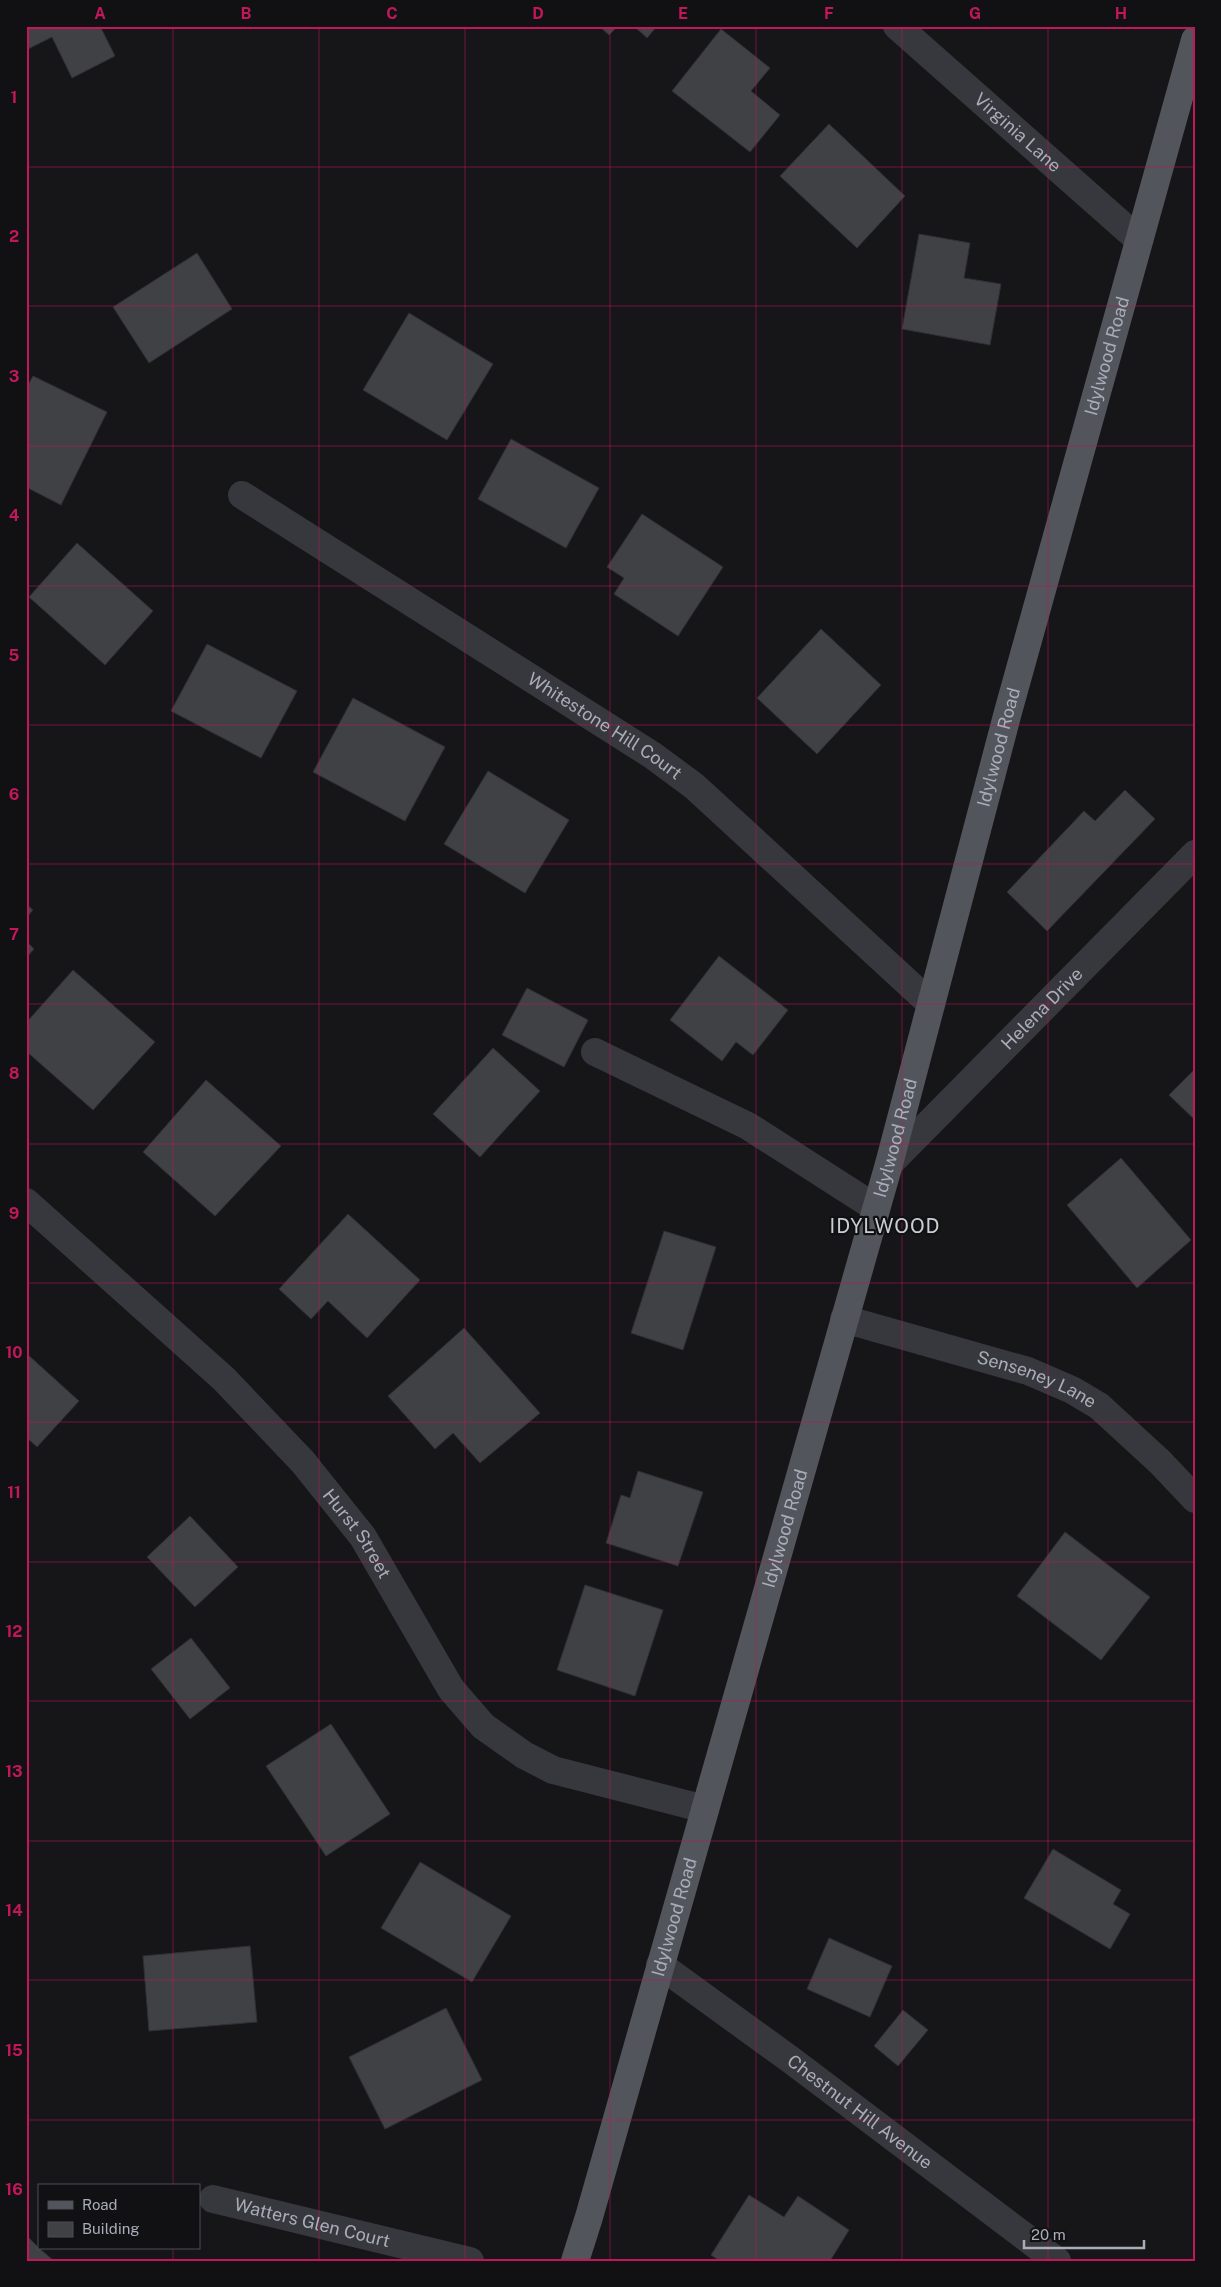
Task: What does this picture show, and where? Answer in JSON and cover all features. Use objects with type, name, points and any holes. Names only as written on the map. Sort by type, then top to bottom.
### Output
[{"type":"main road","name":"Idylwood Road","points":[[575,2261],[889,1164],[1008,712],[1195,40]]},
{"type":"street","name":"Virginia Lane","points":[[897,26],[1140,240]]},
{"type":"street","name":"Whitestone Hill Court","points":[[242,496],[652,755],[694,786],[931,1004]]},
{"type":"street","name":"Helena Drive","points":[[889,1164],[1195,854]]},
{"type":"street","points":[[595,1052],[748,1126],[876,1208]]},
{"type":"street","name":"Hurst Street","points":[[26,1202],[224,1379],[303,1462],[363,1537],[451,1690],[483,1726],[524,1755],[553,1770],[705,1809]]},
{"type":"street","name":"Senseney Lane","points":[[844,1319],[1028,1372],[1072,1390],[1105,1412],[1160,1462],[1195,1499]]},
{"type":"street","name":"Chestnut Hill Avenue","points":[[660,1965],[791,2060],[1057,2261]]},
{"type":"street","name":"Watters Glen Court","points":[[213,2199],[470,2261]]},
{"type":"building","points":[[26,26],[100,26],[115,56],[72,78],[52,37],[26,50]]},
{"type":"building","points":[[599,26],[618,26],[609,35]]},
{"type":"building","points":[[634,26],[657,26],[647,38]]},
{"type":"building","points":[[721,29],[770,68],[751,91],[780,115],[750,152],[672,91]]},
{"type":"building","points":[[829,124],[905,196],[857,248],[780,176]]},
{"type":"building","points":[[919,234],[970,243],[964,278],[1001,284],[990,345],[902,329]]},
{"type":"building","points":[[197,253],[232,309],[149,363],[113,307]]},
{"type":"building","points":[[409,313],[493,364],[447,440],[363,390]]},
{"type":"building","points":[[33,376],[107,412],[61,505],[26,487],[26,389]]},
{"type":"building","points":[[511,439],[599,488],[566,548],[478,499]]},
{"type":"building","points":[[642,514],[723,567],[678,636],[614,594],[624,578],[607,567]]},
{"type":"building","points":[[77,543],[153,611],[105,665],[29,597]]},
{"type":"building","points":[[821,629],[881,685],[817,754],[757,698]]},
{"type":"building","points":[[207,644],[297,691],[261,758],[171,711]]},
{"type":"building","points":[[353,698],[445,747],[405,821],[313,772]]},
{"type":"building","points":[[488,771],[569,820],[525,893],[444,844]]},
{"type":"building","points":[[1125,790],[1155,819],[1047,931],[1007,892],[1084,811],[1095,821]]},
{"type":"building","points":[[26,904],[33,910],[26,918]]},
{"type":"building","points":[[26,941],[34,949],[26,958]]},
{"type":"building","points":[[719,956],[788,1010],[753,1055],[736,1042],[722,1061],[670,1020]]},
{"type":"building","points":[[73,970],[155,1042],[93,1110],[26,1051],[26,1023]]},
{"type":"building","points":[[527,988],[588,1020],[564,1067],[502,1035]]},
{"type":"building","points":[[493,1048],[540,1091],[480,1157],[433,1114]]},
{"type":"building","points":[[1195,1069],[1195,1120],[1169,1095]]},
{"type":"building","points":[[206,1080],[281,1146],[215,1216],[143,1152]]},
{"type":"building","points":[[1121,1158],[1191,1240],[1137,1288],[1067,1205]]},
{"type":"building","points":[[348,1214],[420,1280],[367,1338],[328,1301],[311,1319],[279,1289]]},
{"type":"building","points":[[664,1231],[716,1247],[683,1350],[631,1333]]},
{"type":"building","points":[[464,1328],[540,1413],[480,1463],[453,1433],[435,1449],[388,1396]]},
{"type":"building","points":[[26,1353],[79,1401],[37,1447],[26,1437]]},
{"type":"building","points":[[638,1471],[703,1492],[678,1566],[606,1543],[621,1495],[630,1498]]},
{"type":"building","points":[[190,1516],[238,1567],[195,1607],[147,1557]]},
{"type":"building","points":[[1065,1532],[1150,1597],[1101,1660],[1017,1596]]},
{"type":"building","points":[[585,1585],[663,1610],[635,1696],[557,1670]]},
{"type":"building","points":[[191,1638],[230,1688],[190,1719],[151,1669]]},
{"type":"building","points":[[331,1724],[390,1814],[326,1856],[266,1766]]},
{"type":"building","points":[[1053,1849],[1121,1890],[1113,1904],[1130,1914],[1110,1949],[1024,1898]]},
{"type":"building","points":[[420,1862],[511,1916],[472,1982],[381,1928]]},
{"type":"building","points":[[829,1938],[892,1966],[870,2017],[807,1989]]},
{"type":"building","points":[[250,1946],[257,2022],[149,2031],[143,1956]]},
{"type":"building","points":[[446,2008],[482,2080],[385,2129],[349,2057]]},
{"type":"building","points":[[903,2010],[928,2030],[898,2066],[874,2046]]},
{"type":"building","points":[[749,2195],[784,2217],[798,2196],[849,2230],[830,2261],[720,2261],[711,2255]]},
{"type":"building","points":[[26,2235],[38,2247],[38,2250],[41,2250],[54,2261],[26,2261]]},
{"type":"district","name":"IDYLWOOD","points":[[885,1226]]}]
